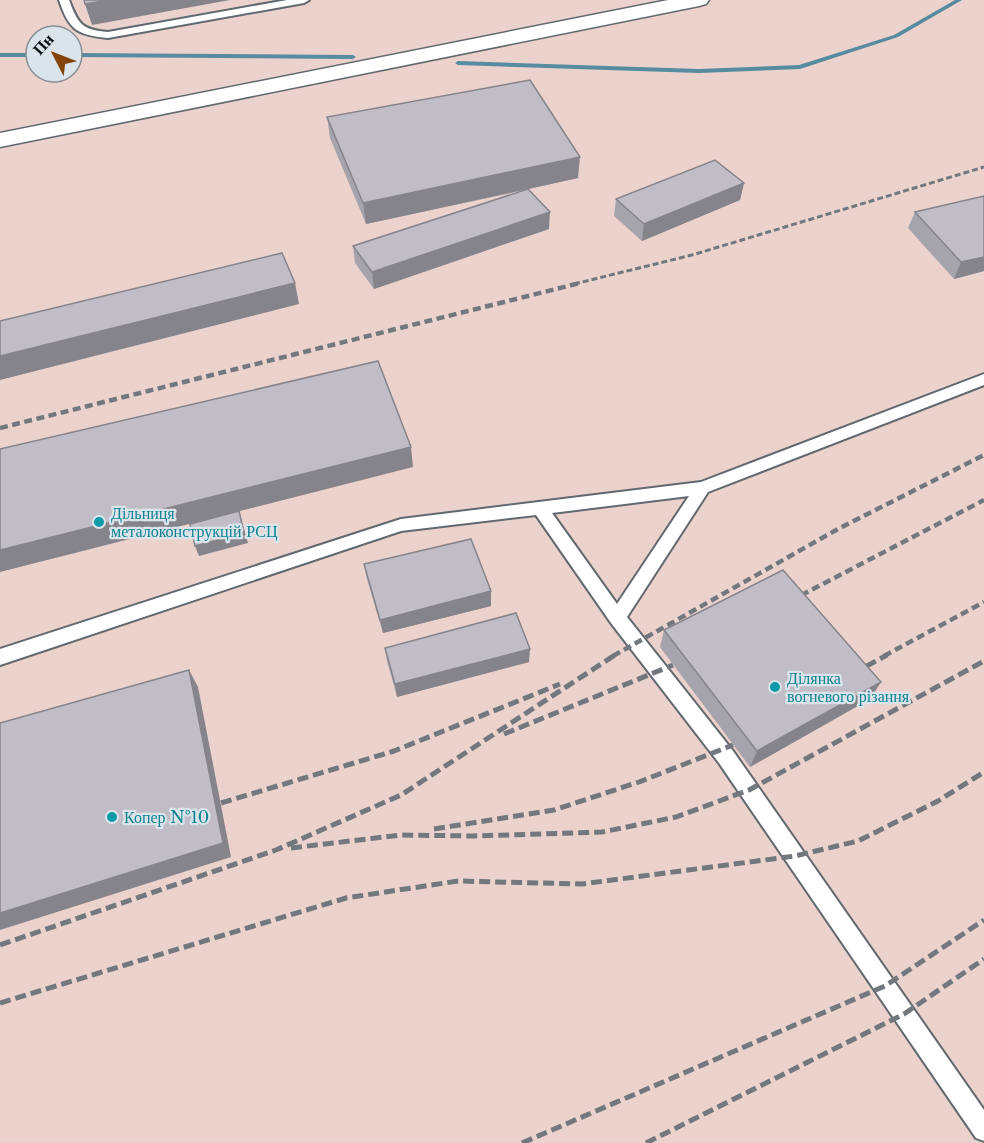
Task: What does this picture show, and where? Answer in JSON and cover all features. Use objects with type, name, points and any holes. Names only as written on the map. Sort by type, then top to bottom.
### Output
[{"type":"street","points":[[0,140],[699,0]]},
{"type":"lane","points":[[64,0],[72,23],[84,33],[108,35],[304,0]]},
{"type":"lane","points":[[0,657],[401,525],[702,488],[984,380]]},
{"type":"lane","points":[[617,618],[702,488]]},
{"type":"lane","points":[[540,508],[617,618],[726,757],[984,1130]]},
{"type":"shaded area","points":[[0,0],[984,0],[984,1143],[0,1143]]},
{"type":"building","points":[[84,0],[109,0],[85,4]]},
{"type":"building","points":[[530,80],[580,157],[363,203],[327,117]]},
{"type":"building","points":[[715,160],[744,183],[644,224],[616,199]]},
{"type":"building","points":[[528,189],[550,212],[372,272],[353,246]]},
{"type":"building","points":[[984,196],[984,257],[961,262],[915,212]]},
{"type":"building","points":[[282,253],[295,283],[0,356],[0,321]]},
{"type":"building","name":"Дільниця металоконструкцій РСЦ","points":[[378,361],[411,447],[0,550],[0,449]]},
{"type":"building","points":[[239,511],[244,533],[195,546],[190,524]]},
{"type":"building","points":[[471,539],[491,591],[380,620],[364,564]]},
{"type":"building","name":"Ділянка вогневого різання","points":[[783,570],[881,682],[757,751],[664,630]]},
{"type":"building","points":[[516,613],[530,649],[395,684],[385,648]]},
{"type":"building","name":"Копер №10","points":[[189,670],[223,843],[0,913],[0,723]]},
{"type":"waterway","points":[[458,63],[699,71],[800,67],[896,36],[959,0]]},
{"type":"waterway","points":[[0,55],[24,55]]},
{"type":"waterway","points":[[84,55],[353,57]]},
{"type":"railway","points":[[574,284],[692,255],[984,167]]},
{"type":"railway","points":[[0,428],[580,283]]},
{"type":"railway","points":[[613,656],[838,529],[984,455]]},
{"type":"railway","points":[[790,601],[984,500]]},
{"type":"railway","points":[[884,656],[984,602]]},
{"type":"railway","points":[[0,945],[276,850],[401,795],[615,655]]},
{"type":"railway","points":[[852,674],[887,655]]},
{"type":"railway","points":[[291,848],[401,835],[473,836],[602,832],[676,817],[749,790],[984,661]]},
{"type":"railway","points":[[504,734],[673,665]]},
{"type":"railway","points":[[221,803],[394,751],[560,684]]},
{"type":"railway","points":[[434,829],[554,810],[639,782],[733,745]]},
{"type":"railway","points":[[0,1003],[346,898],[458,881],[582,884],[795,856],[858,841],[938,801],[984,772]]},
{"type":"railway","points":[[522,1143],[885,986],[984,920]]},
{"type":"railway","points":[[646,1143],[904,1014],[984,959]]},
{"type":"place","name":"Дільниця металоконструкцій РСЦ","points":[[99,522]]},
{"type":"place","name":"Ділянка вогневого різання","points":[[775,687]]},
{"type":"place","name":"Копер №10","points":[[112,817]]}]
